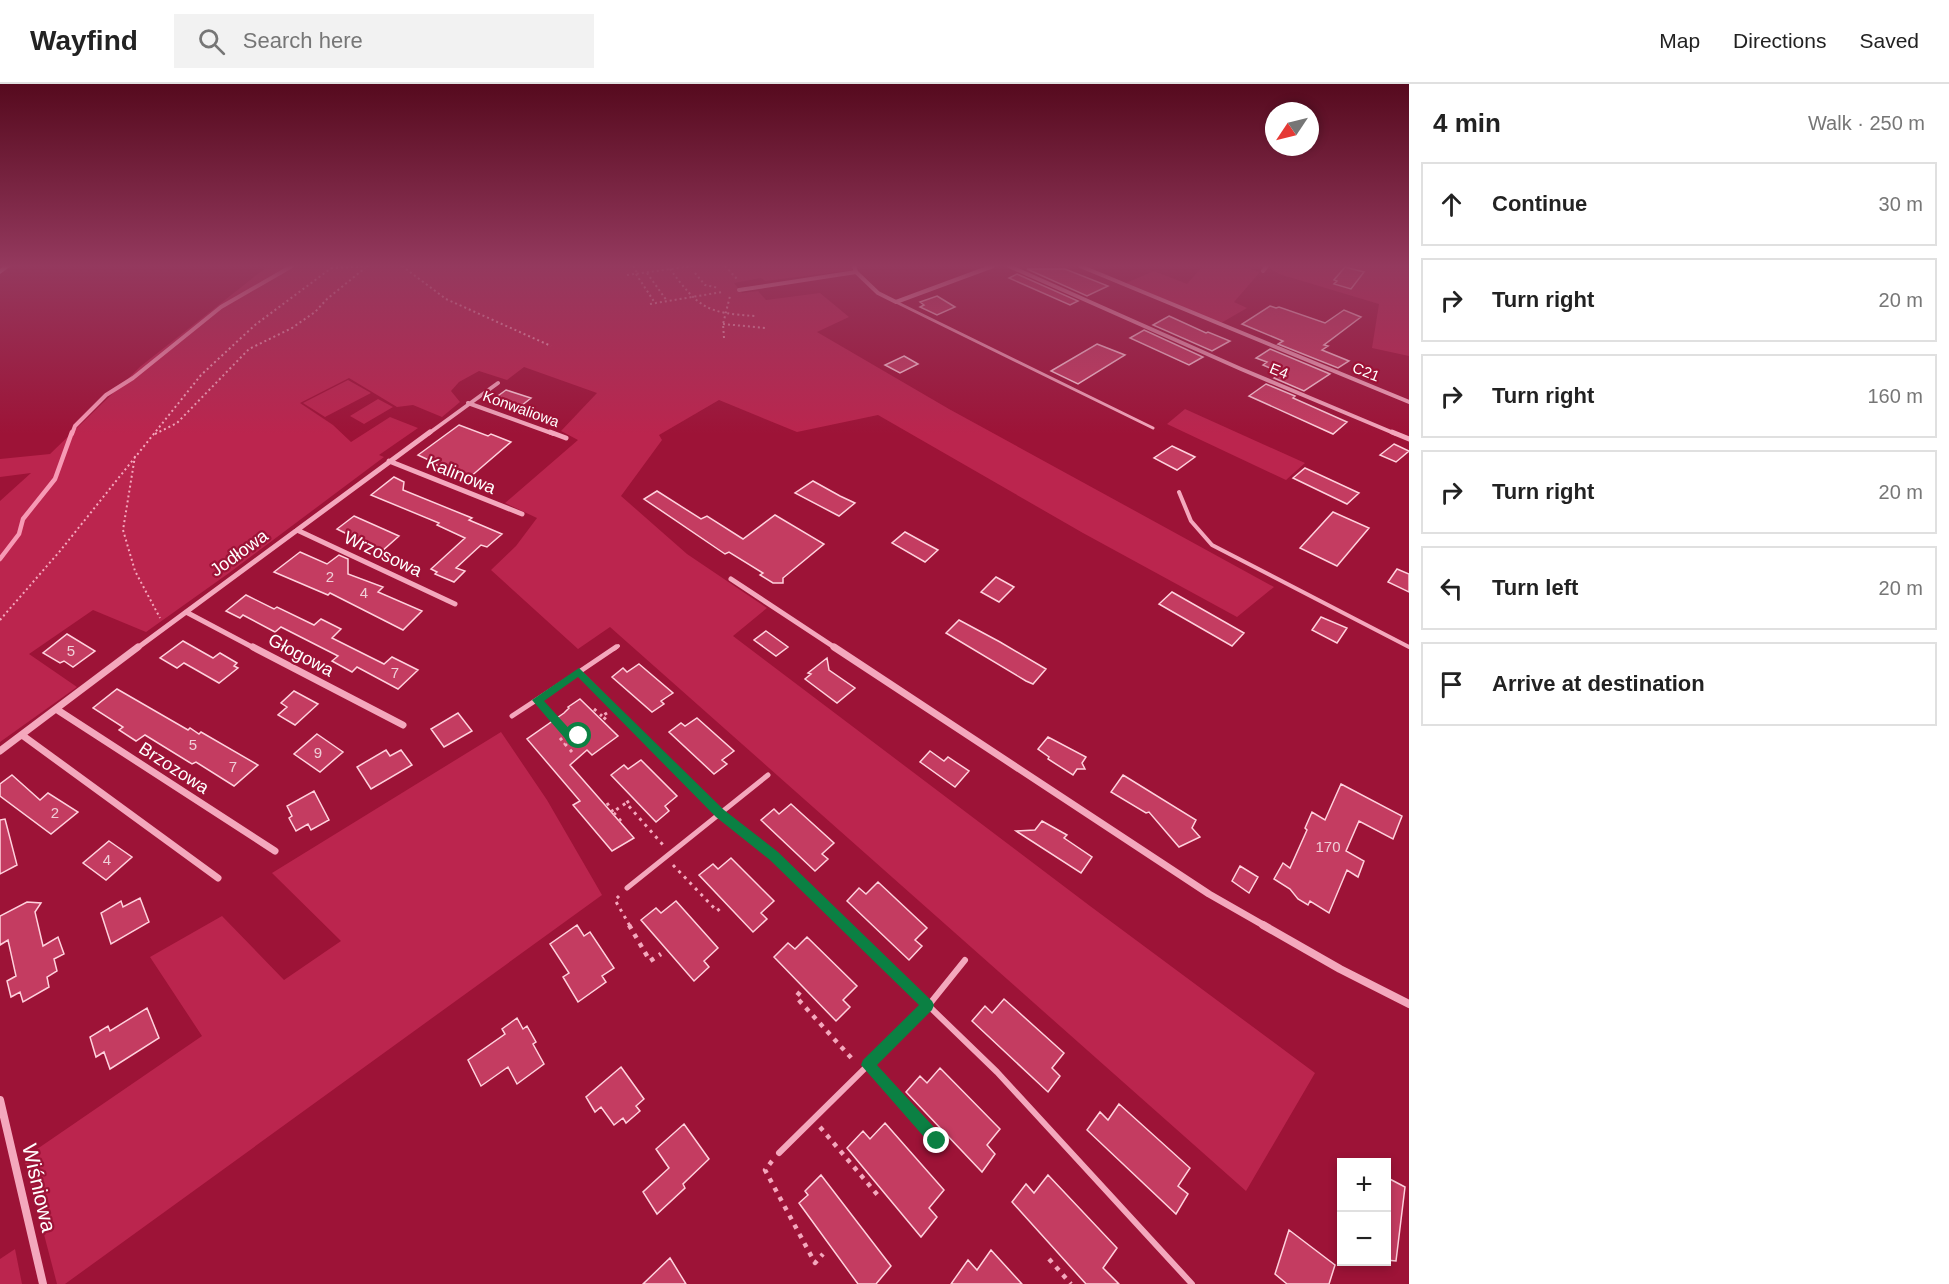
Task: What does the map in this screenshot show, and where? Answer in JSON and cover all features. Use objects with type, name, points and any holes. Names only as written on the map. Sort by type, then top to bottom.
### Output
[{"type":"street","name":"E4","points":[[1135,322],[1409,439]]},
{"type":"street","name":"C21","points":[[1215,322],[1409,402]]},
{"type":"street","name":"Jodłowa","points":[[0,752],[389,460],[498,383]]},
{"type":"street","name":"Konwaliowa","points":[[468,403],[566,438]]},
{"type":"street","name":"Kalinowa","points":[[389,460],[522,514]]},
{"type":"street","name":"Wrzosowa","points":[[297,530],[455,604]]},
{"type":"street","points":[[731,579],[1209,894],[1340,969],[1409,1004]]},
{"type":"street","name":"Głogowa","points":[[186,612],[403,725]]},
{"type":"street","name":"Brzozowa","points":[[56,709],[275,851]]},
{"type":"street","points":[[22,735],[218,878]]},
{"type":"street","name":"Wiśniowa","points":[[0,1100],[43,1284]]},
{"type":"lane","points":[[937,322],[1153,428]]},
{"type":"lane","points":[[1179,492],[1186,513],[1197,532],[1212,545],[1409,647]]},
{"type":"lane","points":[[512,716],[618,646]]},
{"type":"lane","points":[[579,672],[720,813],[774,856],[997,1072],[1192,1284]]},
{"type":"lane","points":[[627,888],[768,775]]},
{"type":"lane","points":[[779,1153],[928,1005],[964,960]]},
{"type":"path","points":[[0,620],[45,571],[185,393],[218,359],[262,322]]},
{"type":"path","points":[[153,435],[177,423],[249,349],[301,322]]},
{"type":"path","points":[[498,322],[551,346]]},
{"type":"path","points":[[724,338],[723,324],[766,328]]},
{"type":"path","points":[[135,454],[123,530],[135,571],[164,628]]},
{"type":"path","points":[[537,700],[573,740]]},
{"type":"path","points":[[594,709],[602,716]]},
{"type":"path","points":[[565,744],[579,736]]},
{"type":"path","points":[[560,738],[572,752]]},
{"type":"path","points":[[613,812],[627,802],[668,856],[717,911],[722,907]]},
{"type":"path","points":[[607,803],[621,821]]},
{"type":"path","points":[[627,888],[615,900],[651,961],[661,954]]},
{"type":"path","points":[[800,992],[796,997],[937,1141]]},
{"type":"path","points":[[813,1119],[881,1199]]},
{"type":"path","points":[[779,1153],[765,1170],[815,1263],[823,1254]]},
{"type":"path","points":[[1049,1259],[1071,1284]]},
{"type":"shaded area","points":[[197,322],[838,322],[817,332],[949,409],[1274,587],[1237,617],[1083,533],[878,415],[797,432],[719,400],[659,435],[662,440],[621,496],[687,554],[767,608],[733,636],[1315,1073],[1246,1191],[610,627],[578,649],[491,570],[516,546],[537,518],[505,503],[578,440],[561,431],[597,393],[524,367],[507,380],[479,371],[459,382],[451,391],[460,402],[442,417],[413,405],[397,407],[349,378],[300,403],[333,425],[351,442],[390,417],[418,428],[379,455],[384,457],[146,632],[93,610],[29,654],[77,687],[0,742],[0,501],[31,473],[0,477],[0,459],[50,454],[141,366]]},
{"type":"shaded area","points":[[1376,322],[1409,322],[1409,356],[1372,348]]},
{"type":"shaded area","points":[[348,380],[371,393],[325,417],[303,403]]},
{"type":"shaded area","points":[[378,399],[393,407],[364,424],[350,416]]},
{"type":"shaded area","points":[[1185,409],[1305,463],[1286,480],[1167,424]]},
{"type":"shaded area","points":[[501,732],[547,800],[602,895],[65,1284],[57,1284],[24,1158],[202,1036],[150,957],[222,916],[284,980],[341,941],[272,873]]},
{"type":"shaded area","points":[[15,1249],[22,1284],[0,1284],[0,1259]]},
{"type":"building","points":[[1158,322],[1182,322],[1230,341],[1212,351],[1153,325]]},
{"type":"building","points":[[1245,322],[1354,322],[1324,345],[1328,346],[1322,350],[1349,361],[1338,368],[1278,344],[1283,341],[1242,324]]},
{"type":"building","points":[[1144,330],[1203,357],[1189,365],[1130,338]]},
{"type":"building","points":[[1097,344],[1125,355],[1078,384],[1051,371]]},
{"type":"building","points":[[1270,349],[1330,374],[1304,391],[1274,378],[1281,373],[1263,365],[1267,362],[1256,358]]},
{"type":"building","points":[[904,356],[918,364],[900,373],[885,365]]},
{"type":"building","points":[[1266,384],[1347,422],[1333,434],[1249,396]]},
{"type":"building","points":[[506,390],[531,398],[516,410],[491,401]]},
{"type":"building","points":[[459,425],[511,442],[469,478],[429,462],[431,461],[418,455]]},
{"type":"building","points":[[1394,444],[1409,451],[1396,462],[1380,455]]},
{"type":"building","points":[[1172,446],[1195,457],[1177,470],[1154,458]]},
{"type":"building","points":[[1305,468],[1359,493],[1347,504],[1293,478]]},
{"type":"building","points":[[394,477],[404,482],[403,490],[472,518],[469,520],[502,534],[487,547],[481,545],[456,568],[465,571],[454,582],[435,574],[437,572],[431,569],[465,538],[437,525],[439,523],[371,495]]},
{"type":"building","points":[[813,481],[855,503],[839,516],[795,493]]},
{"type":"building","points":[[657,491],[701,519],[707,516],[743,539],[775,515],[824,544],[783,578],[783,583],[773,583],[760,575],[763,573],[729,552],[725,554],[644,499]]},
{"type":"building","points":[[1333,512],[1369,528],[1337,566],[1300,548]]},
{"type":"building","points":[[354,516],[399,536],[382,551],[337,529]]},
{"type":"building","points":[[905,532],[938,550],[925,562],[892,543]]},
{"type":"building","points":[[300,552],[327,564],[339,555],[348,559],[348,574],[383,587],[378,592],[422,611],[403,630],[330,593],[328,595],[274,572]]},
{"type":"building","points":[[1397,569],[1409,574],[1409,592],[1388,582]]},
{"type":"building","points":[[996,577],[1014,587],[999,602],[981,592]]},
{"type":"building","points":[[1172,592],[1244,633],[1232,646],[1159,604]]},
{"type":"building","points":[[246,595],[314,625],[321,619],[341,629],[332,638],[384,664],[392,657],[418,670],[398,689],[357,667],[352,672],[332,661],[338,656],[281,627],[275,632],[243,615],[240,618],[226,611]]},
{"type":"building","points":[[1321,617],[1347,628],[1337,643],[1312,630]]},
{"type":"building","points":[[959,620],[1046,669],[1033,684],[1026,681],[946,633]]},
{"type":"building","points":[[766,631],[788,647],[776,656],[754,640]]},
{"type":"building","points":[[67,634],[95,651],[73,667],[64,661],[60,663],[43,653]]},
{"type":"building","points":[[183,641],[213,658],[220,653],[237,663],[234,666],[238,668],[219,683],[184,663],[177,668],[160,658]]},
{"type":"building","points":[[827,658],[829,670],[855,688],[837,703],[805,679],[811,674],[808,673]]},
{"type":"building","points":[[639,664],[673,693],[661,701],[664,704],[652,712],[612,677],[623,668],[627,672]]},
{"type":"building","points":[[117,689],[188,730],[190,728],[199,734],[201,732],[258,765],[234,786],[196,762],[192,764],[145,735],[136,741],[119,730],[123,727],[93,708]]},
{"type":"building","points":[[294,691],[318,704],[295,725],[278,715],[287,707],[281,703]]},
{"type":"building","points":[[580,699],[618,736],[592,755],[587,750],[570,765],[634,838],[612,851],[573,805],[580,801],[527,739]]},
{"type":"building","points":[[458,713],[472,731],[444,747],[431,729]]},
{"type":"building","points":[[697,718],[734,751],[722,760],[727,764],[714,774],[669,732],[681,723],[685,726]]},
{"type":"building","points":[[317,734],[343,752],[320,772],[294,754]]},
{"type":"building","points":[[1048,737],[1086,757],[1082,763],[1085,769],[1077,769],[1073,775],[1048,759],[1049,757],[1038,749]]},
{"type":"building","points":[[386,750],[390,756],[401,750],[412,765],[371,789],[357,767]]},
{"type":"building","points":[[930,751],[944,761],[948,757],[969,771],[955,787],[920,762]]},
{"type":"building","points":[[641,760],[677,796],[665,806],[669,811],[656,822],[611,775],[624,765],[628,769]]},
{"type":"building","points":[[12,775],[40,800],[48,793],[78,812],[51,834],[0,796],[0,784]]},
{"type":"building","points":[[1123,775],[1196,820],[1192,828],[1200,837],[1179,847],[1149,812],[1146,813],[1111,792]]},
{"type":"building","points":[[1341,784],[1402,816],[1393,839],[1359,821],[1346,851],[1364,861],[1358,877],[1347,870],[1329,913],[1310,901],[1308,905],[1298,899],[1290,889],[1274,879],[1283,863],[1290,868],[1307,830],[1305,828],[1312,812],[1325,820]]},
{"type":"building","points":[[314,791],[329,820],[311,830],[308,824],[296,831],[289,818],[292,816],[287,806]]},
{"type":"building","points":[[791,804],[834,843],[822,854],[828,859],[815,871],[761,820],[774,809],[779,814]]},
{"type":"building","points":[[5,819],[17,865],[0,874],[0,820]]},
{"type":"building","points":[[1042,821],[1067,835],[1064,838],[1092,857],[1081,873],[1016,831],[1035,830]]},
{"type":"building","points":[[109,841],[132,857],[106,880],[83,863]]},
{"type":"building","points":[[731,858],[774,901],[761,913],[767,919],[753,932],[699,875],[713,864],[718,869]]},
{"type":"building","points":[[1240,866],[1258,877],[1249,893],[1232,881]]},
{"type":"building","points":[[878,882],[927,928],[915,940],[922,946],[909,960],[847,901],[859,888],[866,894]]},
{"type":"building","points":[[140,898],[149,922],[111,944],[101,913],[121,901],[123,907]]},
{"type":"building","points":[[676,901],[718,948],[704,961],[709,967],[694,981],[641,920],[656,908],[661,913]]},
{"type":"building","points":[[27,902],[41,903],[35,912],[43,946],[58,937],[64,954],[54,959],[57,971],[47,977],[49,987],[23,1002],[20,992],[11,997],[7,981],[16,976],[8,940],[0,945],[0,916]]},
{"type":"building","points":[[577,925],[584,936],[590,932],[614,968],[602,976],[606,982],[578,1002],[563,977],[569,973],[550,944]]},
{"type":"building","points":[[807,937],[857,986],[843,1000],[850,1007],[836,1021],[774,957],[788,943],[795,949]]},
{"type":"building","points":[[1004,999],[1064,1053],[1052,1068],[1060,1076],[1048,1092],[972,1021],[985,1006],[992,1013]]},
{"type":"building","points":[[147,1008],[159,1038],[110,1069],[104,1052],[96,1057],[90,1037],[108,1026],[110,1031]]},
{"type":"building","points":[[517,1018],[523,1029],[527,1026],[536,1042],[533,1044],[544,1064],[517,1084],[508,1067],[481,1086],[468,1060],[505,1034],[502,1029]]},
{"type":"building","points":[[621,1067],[644,1099],[636,1106],[640,1111],[626,1123],[623,1118],[614,1125],[601,1107],[595,1112],[586,1097]]},
{"type":"building","points":[[940,1068],[1000,1129],[987,1145],[995,1154],[982,1172],[906,1092],[920,1076],[927,1083]]},
{"type":"building","points":[[1119,1104],[1190,1168],[1178,1186],[1188,1194],[1176,1214],[1087,1130],[1100,1112],[1108,1120]]},
{"type":"building","points":[[885,1123],[944,1190],[929,1208],[937,1217],[921,1237],[847,1148],[863,1131],[870,1139]]},
{"type":"building","points":[[684,1124],[709,1159],[683,1184],[685,1188],[657,1214],[643,1192],[669,1168],[656,1149]]},
{"type":"building","points":[[821,1175],[891,1266],[876,1284],[858,1284],[799,1203],[808,1195],[805,1191]]},
{"type":"building","points":[[1048,1175],[1117,1248],[1103,1268],[1119,1284],[1086,1284],[1012,1202],[1026,1184],[1034,1193]]},
{"type":"building","points":[[1391,1180],[1405,1187],[1396,1261],[1391,1260]]},
{"type":"building","points":[[1289,1230],[1335,1265],[1329,1284],[1287,1284],[1275,1274]]},
{"type":"building","points":[[991,1250],[1022,1284],[951,1284],[968,1260],[977,1270]]},
{"type":"building","points":[[670,1258],[686,1284],[643,1284]]},
{"type":"waterway","points":[[72,434],[75,426],[106,395],[133,378],[202,322]]},
{"type":"waterway","points":[[0,559],[19,534],[23,519],[55,479],[72,432]]},
{"type":"route","points":[[579,736],[573,740],[537,700],[579,672],[720,813],[774,856],[928,1005],[867,1065],[937,1141]]}]
